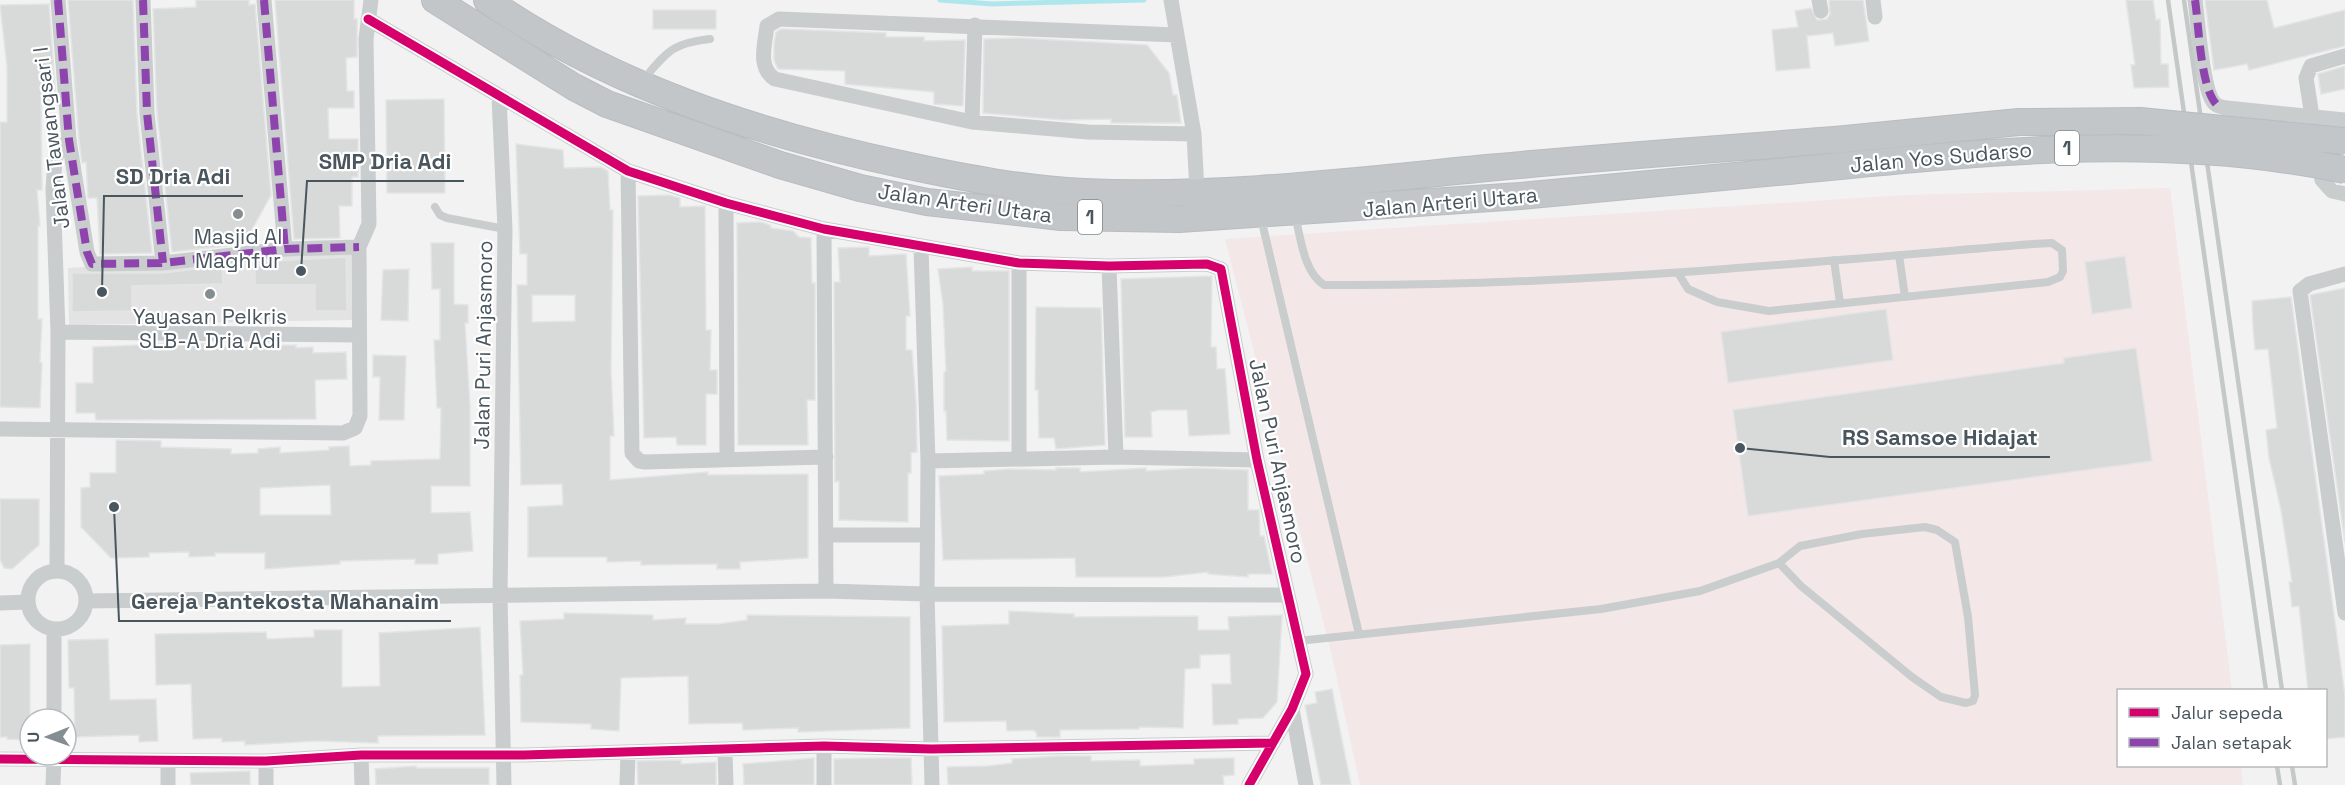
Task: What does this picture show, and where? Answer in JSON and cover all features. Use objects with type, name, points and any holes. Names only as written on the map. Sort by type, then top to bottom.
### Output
[{"type":"highway","name":"Jalan Arteri Utara","points":[[435,0],[574,87],[607,104],[770,162],[860,188],[927,202],[1061,217],[1179,219],[1520,196],[1788,171]]},
{"type":"highway","name":"Jalan Arteri Utara","points":[[487,0],[555,45],[640,84],[778,135],[1009,186],[1072,191],[1197,192],[1834,140]]},
{"type":"highway","name":"Jalan Yos Sudarso","points":[[1834,140],[2019,122],[2140,121],[2276,132],[2345,141]]},
{"type":"highway","name":"Jalan Yos Sudarso","points":[[1788,171],[2007,151],[2107,146],[2224,152],[2345,170]]},
{"type":"street","name":"Jalan Tawangsari I","points":[[58,0],[69,140],[88,261],[96,265],[163,263]]},
{"type":"street","points":[[143,0],[147,113],[163,263],[285,249],[359,247]]},
{"type":"street","points":[[264,0],[285,249]]},
{"type":"street","points":[[0,429],[351,432],[360,416],[359,247],[369,224],[368,19],[371,0]]},
{"type":"street","points":[[1171,0],[1194,134],[1197,192]]},
{"type":"street","points":[[1873,0],[1875,17]]},
{"type":"street","points":[[2195,0],[2208,87],[2218,106],[2345,120]]},
{"type":"street","points":[[368,19],[628,171],[726,203],[824,229],[921,248],[1019,263],[1109,267],[1116,457]]},
{"type":"street","points":[[1176,29],[975,26],[779,19],[767,26],[763,67],[767,74],[775,79],[972,122],[1088,132],[1194,134]]},
{"type":"street","points":[[972,122],[975,26]]},
{"type":"street","points":[[2345,57],[2318,63],[2308,69],[2306,78],[2322,180],[2332,191],[2345,194]]},
{"type":"street","name":"Jalan Puri Anjasmoro","points":[[499,97],[505,228],[500,595],[504,785]]},
{"type":"street","points":[[57,571],[58,332],[53,189],[55,159],[60,148],[69,140]]},
{"type":"street","points":[[628,171],[632,453],[639,461],[645,462],[826,457]]},
{"type":"street","points":[[726,203],[727,459]]},
{"type":"street","points":[[824,229],[826,591]]},
{"type":"street","points":[[921,248],[928,460],[927,594],[932,785]]},
{"type":"street","points":[[1019,263],[1019,458]]},
{"type":"street","name":"Jalan Puri Anjasmoro","points":[[1109,267],[1207,264],[1215,265],[1223,274],[1257,460],[1306,674],[1292,709]]},
{"type":"street","points":[[2345,274],[2309,284],[2300,291],[2345,613]]},
{"type":"street","points":[[58,332],[359,335]]},
{"type":"street","name":"Jalan Puri Anjasmoro","points":[[928,460],[1116,457],[1257,460]]},
{"type":"street","points":[[826,535],[927,535]]},
{"type":"street","points":[[57,571],[74,577],[84,592],[86,601],[84,610],[72,625],[54,629],[39,623],[28,602],[33,584],[48,573],[57,571]]},
{"type":"street","name":"Jalan Puri Anjasmoro","points":[[86,601],[826,591],[927,594],[1288,595]]},
{"type":"street","points":[[0,603],[28,602]]},
{"type":"street","points":[[54,629],[54,707]]},
{"type":"street","points":[[1249,785],[1292,709]]},
{"type":"street","points":[[1292,709],[1306,785]]},
{"type":"street","points":[[78,759],[266,761],[361,755],[725,751],[824,746],[932,749],[1272,743]]},
{"type":"street","points":[[824,746],[825,785]]},
{"type":"street","points":[[725,751],[726,785]]},
{"type":"street","points":[[627,785],[628,752]]},
{"type":"street","points":[[361,755],[362,785]]},
{"type":"street","points":[[0,759],[18,759]]},
{"type":"street","points":[[168,761],[168,785]]},
{"type":"street","points":[[266,761],[266,785]]},
{"type":"street","points":[[53,785],[54,767]]},
{"type":"lane","points":[[640,84],[673,48],[684,42],[710,39]]},
{"type":"lane","points":[[435,207],[440,215],[447,218],[505,228]]},
{"type":"lane","points":[[1294,213],[1309,268],[1312,275],[1324,285],[1399,285],[1678,273],[2052,243],[2062,250],[2063,258],[2060,277],[2048,282],[1769,311],[1717,302],[1688,289],[1678,273]]},
{"type":"lane","points":[[1260,215],[1359,634]]},
{"type":"lane","points":[[1899,255],[1905,297]]},
{"type":"lane","points":[[1834,260],[1840,303]]},
{"type":"lane","points":[[1298,641],[1612,607],[1700,591],[1779,563],[1800,546],[1862,534],[1925,528],[1949,536],[1955,542],[1968,617],[1975,695],[1973,701],[1966,703],[1941,697],[1912,677],[1801,586],[1779,563]]},
{"type":"shaded area","points":[[2170,188],[2232,689],[2117,689],[2117,767],[2241,767],[2243,785],[1360,785],[1332,656],[1225,239],[1905,195]]},
{"type":"shaded area","name":"Yayasan Pelkris SLB-A Dria Adi","points":[[351,250],[352,320],[69,325],[68,268]]},
{"type":"building","points":[[68,0],[133,0],[137,114],[152,253],[100,254],[97,198],[88,198],[86,162],[82,163]]},
{"type":"building","points":[[196,0],[249,0],[249,5],[255,4],[271,195],[244,244],[172,252],[157,112],[153,9],[196,7]]},
{"type":"building","points":[[275,0],[354,0],[354,19],[357,19],[357,57],[346,58],[347,91],[354,91],[354,108],[328,108],[329,139],[358,139],[358,177],[352,177],[352,206],[339,206],[340,238],[294,239]]},
{"type":"building","points":[[1829,0],[1863,0],[1869,41],[1835,46],[1833,33],[1807,36],[1810,68],[1776,71],[1772,30],[1798,27],[1795,11],[1811,8],[1817,20],[1827,19],[1830,14]]},
{"type":"building","points":[[2126,0],[2153,0],[2156,20],[2160,19],[2161,64],[2168,64],[2169,87],[2134,88],[2131,65],[2135,65]]},
{"type":"building","points":[[2205,0],[2267,0],[2274,28],[2345,10],[2345,46],[2249,70],[2247,64],[2214,70]]},
{"type":"building","points":[[49,4],[56,100],[41,100],[42,190],[37,190],[40,226],[38,226],[38,319],[42,319],[40,408],[0,407],[0,122],[7,122],[7,67],[0,5]]},
{"type":"building","points":[[653,10],[716,10],[716,29],[653,29]]},
{"type":"building","points":[[781,29],[886,33],[886,37],[924,37],[924,41],[965,40],[963,106],[934,104],[934,92],[845,84],[845,71],[778,69],[774,60],[774,44],[776,32]]},
{"type":"building","points":[[1020,38],[1147,45],[1169,73],[1173,95],[1177,95],[1181,123],[1111,123],[1111,119],[1063,120],[983,113],[984,39]]},
{"type":"building","points":[[2345,66],[2345,89],[2321,94],[2318,74]]},
{"type":"building","points":[[444,99],[445,193],[387,193],[386,100]]},
{"type":"building","points":[[516,144],[563,150],[564,168],[601,167],[608,171],[610,210],[613,210],[611,370],[614,436],[610,436],[610,480],[708,472],[708,475],[808,474],[808,558],[740,562],[740,569],[717,569],[717,564],[641,565],[641,561],[607,562],[607,557],[528,557],[528,507],[563,505],[562,484],[521,485],[517,285],[527,285],[527,254],[520,254]],"holes":[[[532,295],[575,295],[575,321],[532,322]]]},
{"type":"building","points":[[669,195],[680,198],[680,207],[705,206],[706,330],[711,330],[710,370],[717,370],[717,394],[706,394],[706,445],[677,445],[676,437],[644,438],[638,196]]},
{"type":"building","points":[[761,222],[770,225],[771,228],[793,231],[799,237],[811,238],[812,283],[815,283],[815,400],[807,400],[808,445],[738,445],[737,223]]},
{"type":"building","points":[[431,243],[454,243],[454,304],[468,305],[468,323],[465,323],[470,406],[470,486],[431,486],[431,513],[470,512],[473,551],[438,554],[438,564],[415,564],[415,559],[340,561],[340,564],[265,569],[265,553],[215,553],[215,556],[189,557],[189,552],[149,553],[149,557],[111,558],[81,527],[81,488],[90,487],[90,473],[116,473],[116,440],[161,441],[161,447],[231,449],[231,454],[258,453],[258,449],[280,447],[280,453],[329,450],[329,447],[349,446],[350,466],[371,465],[371,461],[440,459],[441,408],[437,408],[434,340],[440,340],[440,289],[432,289]],"holes":[[[330,485],[331,515],[260,515],[260,488]]]},
{"type":"building","points":[[869,247],[869,256],[906,254],[910,316],[906,316],[906,350],[912,350],[917,452],[911,453],[911,473],[908,473],[908,522],[839,520],[839,481],[835,482],[834,282],[840,282],[838,248]]},
{"type":"building","points":[[2125,256],[2132,308],[2092,314],[2085,262]]},
{"type":"building","points":[[346,257],[347,311],[315,311],[315,285],[255,285],[255,262]]},
{"type":"building","points":[[222,266],[223,284],[132,286],[132,311],[72,312],[72,273],[163,273]]},
{"type":"building","points":[[972,267],[972,271],[1009,271],[1009,441],[947,440],[946,411],[944,411],[944,372],[946,371],[943,304],[938,269]]},
{"type":"building","points":[[409,269],[408,321],[381,320],[383,270]]},
{"type":"building","points":[[1212,276],[1211,347],[1216,347],[1217,369],[1225,369],[1230,434],[1189,436],[1187,410],[1159,410],[1151,412],[1152,437],[1125,437],[1121,279]]},
{"type":"building","points":[[2345,288],[2345,543],[2310,295]]},
{"type":"building","points":[[2291,297],[2345,696],[2345,737],[2327,739],[2327,689],[2308,689],[2299,606],[2292,607],[2289,582],[2292,582],[2281,510],[2269,458],[2266,430],[2277,428],[2268,349],[2255,350],[2252,301]]},
{"type":"building","points":[[1036,307],[1101,308],[1105,445],[1056,449],[1054,438],[1039,438],[1038,390],[1035,390]]},
{"type":"building","points":[[1886,309],[1893,360],[1728,383],[1721,332]]},
{"type":"building","points":[[207,344],[208,347],[296,345],[296,348],[313,347],[313,353],[346,352],[347,379],[315,380],[316,419],[96,420],[95,413],[76,413],[76,383],[93,383],[93,347]]},
{"type":"building","points":[[2136,348],[2152,461],[1748,516],[1733,410],[2064,363],[2064,358]]},
{"type":"building","points":[[373,355],[406,356],[404,420],[379,420],[380,377],[373,377]]},
{"type":"building","points":[[1056,468],[1080,468],[1080,472],[1146,468],[1146,471],[1195,468],[1248,470],[1248,510],[1259,510],[1260,536],[1264,536],[1272,574],[1248,574],[1248,577],[1208,574],[1208,572],[1165,577],[1076,577],[1075,558],[943,560],[939,476],[984,474],[984,471],[1010,469],[1056,470]]},
{"type":"building","points":[[0,499],[39,499],[39,545],[12,569],[4,568],[0,559]]},
{"type":"building","points":[[1009,611],[1074,614],[1074,617],[1198,616],[1198,630],[1229,630],[1228,617],[1282,615],[1277,702],[1263,718],[1238,719],[1238,724],[1213,725],[1212,684],[1231,684],[1230,654],[1200,655],[1200,668],[1185,669],[1183,728],[1060,730],[1060,737],[1037,737],[1036,732],[1032,730],[1007,731],[1006,721],[944,722],[942,626],[1009,624]]},
{"type":"building","points":[[564,613],[653,615],[653,620],[686,618],[685,624],[718,624],[747,620],[747,615],[910,617],[910,728],[798,732],[798,728],[743,730],[742,723],[689,724],[688,676],[621,678],[619,731],[591,729],[591,724],[521,722],[520,675],[523,675],[520,621],[564,619]]},
{"type":"building","points":[[480,627],[485,735],[378,736],[378,743],[318,741],[245,745],[245,741],[222,742],[222,738],[193,739],[191,684],[156,685],[155,634],[266,632],[267,639],[314,637],[314,630],[342,630],[342,687],[380,686],[379,633]]},
{"type":"building","points":[[108,639],[110,700],[156,699],[158,741],[139,742],[139,735],[78,737],[78,707],[74,707],[74,688],[69,688],[68,640]]},
{"type":"building","points":[[30,644],[30,707],[18,707],[18,739],[0,737],[0,645]]},
{"type":"building","points":[[1332,689],[1351,785],[1321,785],[1305,705],[1317,703],[1315,692]]},
{"type":"building","points":[[1091,756],[1091,761],[1140,760],[1140,766],[1194,764],[1194,759],[1234,758],[1234,775],[1223,776],[1224,785],[948,785],[947,767],[988,766],[1012,763],[1012,759]]},
{"type":"building","points":[[814,758],[814,785],[744,785],[743,764]]},
{"type":"building","points":[[911,758],[912,785],[834,785],[834,759]]},
{"type":"building","points":[[681,760],[681,764],[716,762],[716,785],[638,785],[637,761]]},
{"type":"building","points":[[416,766],[416,768],[489,768],[489,785],[376,785],[375,769]]},
{"type":"building","points":[[250,771],[250,785],[191,785],[190,773]]},
{"type":"waterway","points":[[940,0],[992,4],[1144,0]]},
{"type":"railway","points":[[2168,0],[2266,689]]},
{"type":"railway","points":[[2184,0],[2282,689]]},
{"type":"railway","points":[[2277,767],[2280,785]]},
{"type":"railway","points":[[2292,767],[2295,785]]},
{"type":"marked path","points":[[58,0],[69,140],[87,252],[92,264],[163,263],[285,249],[359,247]]},
{"type":"marked path","points":[[143,0],[147,113],[163,263]]},
{"type":"marked path","points":[[264,0],[285,249]]},
{"type":"marked path","points":[[2195,0],[2207,86],[2218,106]]},
{"type":"cycle path","points":[[368,19],[628,171],[726,203],[824,229],[1019,263],[1109,266],[1207,264],[1221,269],[1257,460],[1306,674],[1292,709],[1249,785]]},
{"type":"cycle path","points":[[0,759],[266,761],[361,755],[524,755],[824,746],[931,749],[1272,743]]},
{"type":"place","name":"Masjid Al Maghfur","points":[[238,214]]},
{"type":"place","name":"SMP Dria Adi","points":[[301,271]]},
{"type":"place","name":"SD Dria Adi","points":[[102,292]]},
{"type":"place","name":"Yayasan Pelkris SLB-A Dria Adi","points":[[210,294]]},
{"type":"place","name":"RS Samsoe Hidajat","points":[[1740,448]]},
{"type":"place","name":"Gereja Pantekosta Mahanaim","points":[[114,507]]}]
